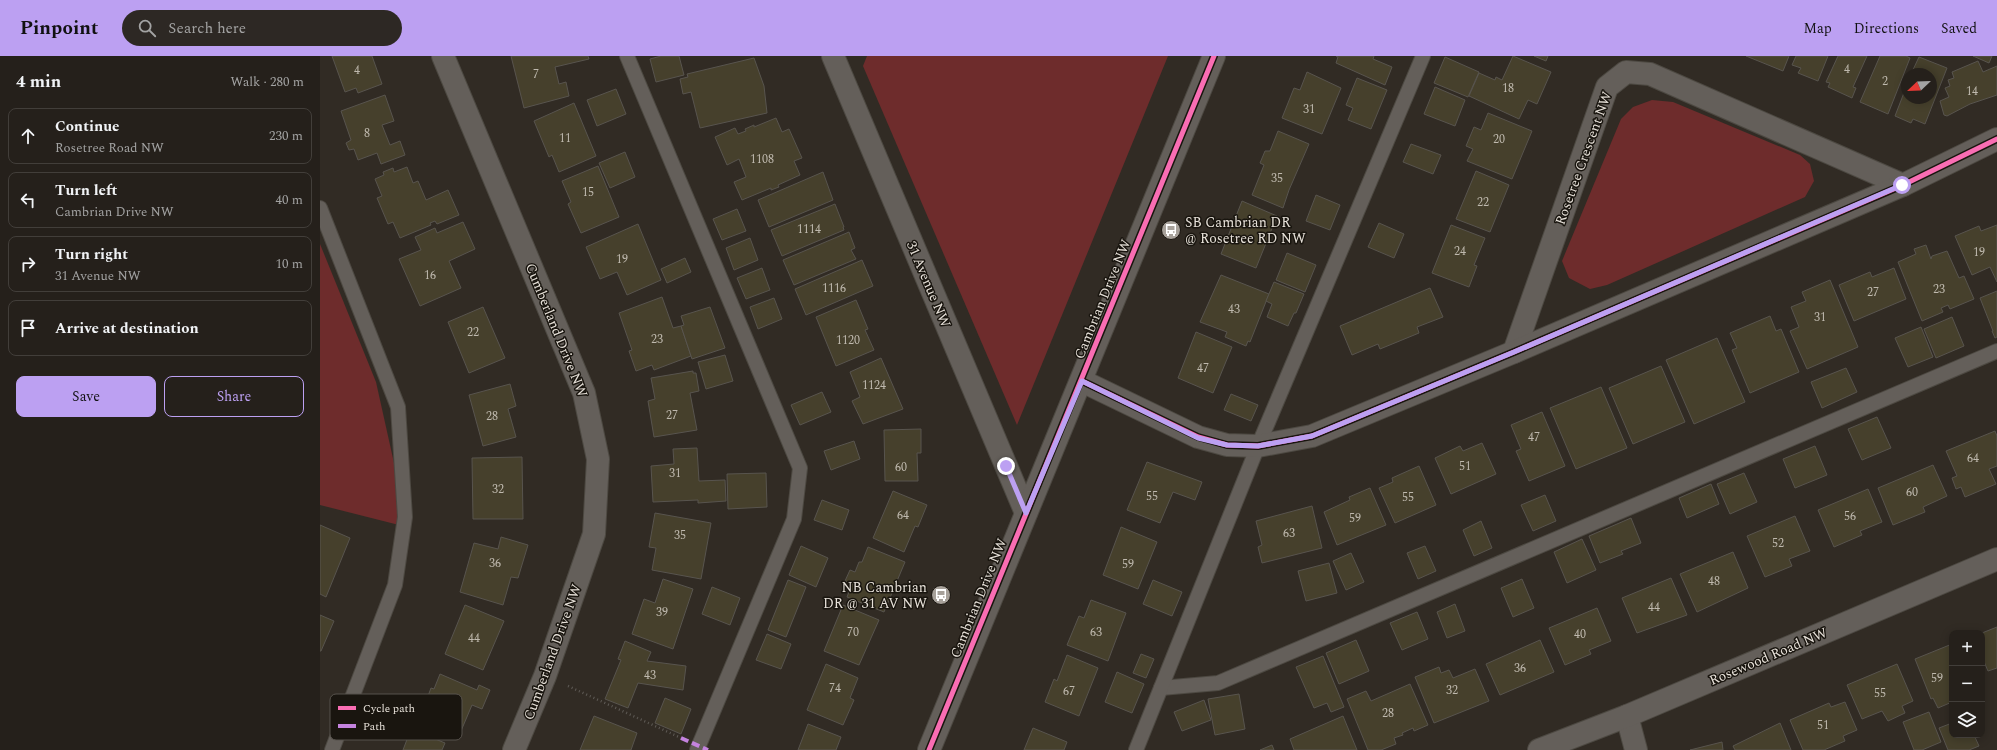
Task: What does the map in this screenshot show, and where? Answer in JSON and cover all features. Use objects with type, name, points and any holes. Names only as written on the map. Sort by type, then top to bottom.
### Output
[{"type":"street","name":"31 Avenue NW","points":[[832,56],[1026,513]]},
{"type":"street","name":"Cambrian Drive NW","points":[[929,750],[1082,381],[1214,56]]},
{"type":"street","name":"Cumberland Drive NW","points":[[446,59],[584,392],[598,459],[594,534],[545,676],[514,750]]},
{"type":"street","name":"Rosetree Crescent NW","points":[[1514,352],[1607,87],[1626,72],[1650,74],[1902,185]]},
{"type":"street","points":[[1082,381],[1198,438],[1227,445],[1258,446],[1312,436],[1514,352],[1902,185],[1997,139]]},
{"type":"street","name":"Rosewood Road NW","points":[[1539,750],[1627,716],[1997,559]]},
{"type":"street","points":[[1627,716],[1636,750]]},
{"type":"lane","points":[[627,56],[800,468],[794,519],[697,750]]},
{"type":"lane","points":[[1136,750],[1258,446],[1423,56]]},
{"type":"lane","points":[[320,208],[398,407],[405,517],[395,585],[353,694]]},
{"type":"lane","points":[[1161,688],[1218,683],[1997,351]]},
{"type":"lane","points":[[332,750],[336,740]]},
{"type":"path","points":[[582,693],[681,738]]},
{"type":"shaded area","points":[[867,56],[1168,56],[1017,425],[863,66]]},
{"type":"shaded area","points":[[1652,100],[1673,102],[1800,155],[1810,164],[1814,181],[1805,197],[1607,285],[1590,289],[1569,278],[1562,261],[1621,119],[1633,107]]},
{"type":"shaded area","points":[[320,244],[376,382],[398,481],[399,525],[320,505]]},
{"type":"building","points":[[332,56],[372,56],[382,84],[358,93],[356,88],[345,92]]},
{"type":"building","points":[[511,56],[588,56],[589,59],[555,67],[559,84],[566,82],[569,96],[524,108]]},
{"type":"building","points":[[661,56],[679,56],[684,75],[656,82],[650,59]]},
{"type":"building","points":[[1336,56],[1374,56],[1373,59],[1392,67],[1385,85],[1336,63],[1338,57]]},
{"type":"building","points":[[1513,56],[1551,72],[1537,104],[1528,100],[1519,119],[1469,96],[1479,73],[1495,80],[1496,77],[1502,80]]},
{"type":"building","points":[[1534,56],[1548,56],[1546,61]]},
{"type":"building","points":[[1746,56],[1789,56],[1783,71]]},
{"type":"building","points":[[1796,56],[1828,56],[1818,81],[1798,73],[1801,68],[1792,65]]},
{"type":"building","points":[[1838,56],[1867,56],[1853,87],[1856,88],[1852,98],[1828,87],[1830,83],[1826,82]]},
{"type":"building","points":[[1880,56],[1906,56],[1910,58],[1906,68],[1901,68],[1901,81],[1888,114],[1860,102]]},
{"type":"building","points":[[1973,56],[1992,56],[1989,63]]},
{"type":"building","points":[[1445,57],[1479,72],[1468,97],[1434,83]]},
{"type":"building","points":[[1919,57],[1947,68],[1937,93],[1937,68],[1914,68]]},
{"type":"building","points":[[754,58],[764,86],[767,113],[700,128],[691,92],[683,94],[680,79],[688,77],[687,74]]},
{"type":"building","points":[[1978,61],[1983,72],[1997,66],[1997,95],[1970,104],[1947,116],[1944,115],[1940,101],[1949,97],[1945,88],[1950,86],[1948,80],[1954,78],[1952,72]]},
{"type":"building","points":[[1307,72],[1341,88],[1322,134],[1282,118],[1294,88],[1300,90]]},
{"type":"building","points":[[1357,78],[1387,90],[1371,129],[1348,120],[1353,108],[1346,105]]},
{"type":"building","points":[[1435,87],[1465,100],[1455,126],[1424,114]]},
{"type":"building","points":[[616,89],[626,114],[597,126],[587,100]]},
{"type":"building","points":[[385,95],[394,121],[382,125],[390,145],[400,141],[405,155],[381,164],[377,153],[358,160],[354,149],[349,150],[346,143],[351,140],[341,111]]},
{"type":"building","points":[[1901,100],[1901,104],[1933,104],[1925,124],[1913,119],[1911,123],[1895,116]]},
{"type":"building","points":[[574,103],[596,156],[559,172],[552,155],[549,157],[534,121]]},
{"type":"building","points":[[1488,113],[1532,131],[1512,179],[1467,161],[1473,149],[1466,146],[1474,127],[1481,130]]},
{"type":"building","points":[[776,118],[782,132],[789,129],[802,158],[794,161],[800,175],[778,185],[779,187],[771,190],[771,188],[742,200],[734,182],[746,177],[739,159],[727,165],[715,137],[735,128],[738,134],[746,131],[745,129],[754,125],[754,127]]},
{"type":"building","points":[[1278,131],[1309,144],[1289,190],[1283,208],[1252,195],[1264,165],[1260,163],[1265,151],[1270,151]]},
{"type":"building","points":[[1411,144],[1441,155],[1433,174],[1403,162]]},
{"type":"building","points":[[625,152],[635,177],[610,188],[599,163]]},
{"type":"building","points":[[598,166],[619,217],[581,233],[568,204],[571,202],[562,181]]},
{"type":"building","points":[[407,167],[413,183],[418,181],[426,200],[448,190],[459,215],[437,224],[435,221],[430,223],[431,225],[400,238],[393,222],[388,224],[377,198],[382,196],[375,179],[384,175],[383,172],[393,168],[394,172]]},
{"type":"building","points":[[1476,171],[1509,185],[1490,232],[1456,219]]},
{"type":"building","points":[[823,172],[833,200],[769,227],[758,200]]},
{"type":"building","points":[[1316,195],[1340,205],[1330,230],[1306,221]]},
{"type":"building","points":[[1242,201],[1277,216],[1256,268],[1221,254]]},
{"type":"building","points":[[835,204],[844,230],[782,256],[771,230]]},
{"type":"building","points":[[737,209],[746,231],[722,240],[713,219]]},
{"type":"building","points":[[463,222],[475,249],[449,261],[461,288],[420,306],[399,259],[421,250],[415,237],[435,228],[437,233]]},
{"type":"building","points":[[1379,223],[1404,234],[1394,258],[1368,247]]},
{"type":"building","points":[[638,224],[661,280],[627,295],[617,272],[600,279],[586,247]]},
{"type":"building","points":[[1451,225],[1485,238],[1474,265],[1477,266],[1469,287],[1432,273]]},
{"type":"building","points":[[1997,225],[1997,282],[1990,267],[1972,275],[1955,236],[1979,226],[1981,231]]},
{"type":"building","points":[[849,232],[855,248],[851,250],[856,259],[794,285],[783,260]]},
{"type":"building","points":[[750,238],[758,260],[734,270],[726,248]]},
{"type":"building","points":[[1926,245],[1931,259],[1932,256],[1947,251],[1959,278],[1964,276],[1974,299],[1950,309],[1948,305],[1941,308],[1943,312],[1922,321],[1898,262],[1916,254],[1914,249]]},
{"type":"building","points":[[1287,253],[1316,265],[1305,292],[1276,280]]},
{"type":"building","points":[[685,258],[691,272],[667,283],[661,269]]},
{"type":"building","points":[[862,260],[873,286],[806,315],[795,289]]},
{"type":"building","points":[[762,268],[770,290],[746,299],[737,278]]},
{"type":"building","points":[[1894,268],[1906,299],[1854,321],[1839,285],[1870,272],[1872,277]]},
{"type":"building","points":[[1221,275],[1269,294],[1250,342],[1248,341],[1246,346],[1225,337],[1227,332],[1200,322]]},
{"type":"building","points":[[1830,280],[1858,347],[1807,369],[1790,331],[1799,327],[1791,307],[1806,301],[1802,292]]},
{"type":"building","points":[[1274,282],[1304,294],[1296,313],[1294,313],[1288,326],[1267,317],[1272,304],[1266,301]]},
{"type":"building","points":[[1430,288],[1443,317],[1417,327],[1419,333],[1380,349],[1378,344],[1352,355],[1340,326]]},
{"type":"building","points":[[1997,291],[1997,337],[1995,338],[1980,298]]},
{"type":"building","points":[[662,297],[673,328],[681,326],[691,356],[654,370],[652,365],[636,371],[629,351],[632,350],[619,313]]},
{"type":"building","points":[[774,298],[782,319],[758,329],[750,307]]},
{"type":"building","points":[[856,300],[868,329],[865,330],[874,350],[836,366],[816,317]]},
{"type":"building","points":[[483,307],[505,358],[469,373],[448,322]]},
{"type":"building","points":[[710,307],[725,348],[692,359],[681,326],[684,325],[681,316]]},
{"type":"building","points":[[1770,316],[1776,331],[1781,329],[1799,372],[1750,393],[1732,350],[1737,348],[1730,333]]},
{"type":"building","points":[[1952,317],[1964,346],[1936,358],[1924,329]]},
{"type":"building","points":[[1921,327],[1933,357],[1908,367],[1895,338]]},
{"type":"building","points":[[1196,332],[1232,347],[1213,393],[1178,378]]},
{"type":"building","points":[[1717,338],[1745,402],[1694,424],[1666,360]]},
{"type":"building","points":[[725,355],[733,381],[706,389],[698,362]]},
{"type":"building","points":[[881,358],[903,409],[863,424],[852,401],[860,397],[850,372]]},
{"type":"building","points":[[1661,366],[1685,422],[1633,444],[1609,388]]},
{"type":"building","points":[[1846,368],[1857,392],[1822,408],[1811,382]]},
{"type":"building","points":[[693,371],[693,373],[696,373],[699,391],[690,393],[697,430],[654,437],[648,401],[655,399],[651,378]]},
{"type":"building","points":[[510,384],[516,406],[508,409],[516,437],[483,446],[469,395]]},
{"type":"building","points":[[1601,387],[1627,448],[1576,469],[1550,408]]},
{"type":"building","points":[[822,392],[831,412],[800,425],[791,405]]},
{"type":"building","points":[[1231,394],[1258,405],[1251,421],[1224,410]]},
{"type":"building","points":[[1542,412],[1565,466],[1529,481],[1516,451],[1521,449],[1511,425]]},
{"type":"building","points":[[1877,417],[1891,448],[1862,460],[1848,429]]},
{"type":"building","points":[[921,429],[921,453],[917,453],[918,481],[885,481],[884,430]]},
{"type":"building","points":[[1995,431],[1997,436],[1997,466],[1989,469],[1996,484],[1965,497],[1961,487],[1956,489],[1952,478],[1957,476],[1946,451]]},
{"type":"building","points":[[854,441],[860,459],[831,470],[824,451]]},
{"type":"building","points":[[1482,443],[1496,474],[1451,494],[1435,458],[1460,446],[1463,451]]},
{"type":"building","points":[[1815,446],[1827,475],[1795,488],[1783,459]]},
{"type":"building","points":[[697,448],[699,481],[725,480],[726,501],[698,503],[698,500],[653,502],[651,466],[674,464],[673,449]]},
{"type":"building","points":[[522,457],[523,519],[473,519],[472,458]]},
{"type":"building","points":[[1147,462],[1202,482],[1195,500],[1173,492],[1160,523],[1127,510]]},
{"type":"building","points":[[1933,465],[1947,496],[1923,507],[1925,512],[1893,525],[1878,488]]},
{"type":"building","points":[[1419,466],[1436,505],[1395,523],[1379,488],[1393,482],[1392,478]]},
{"type":"building","points":[[766,473],[767,507],[728,509],[727,474]]},
{"type":"building","points":[[1744,473],[1757,502],[1730,514],[1717,484]]},
{"type":"building","points":[[1711,484],[1719,504],[1687,518],[1679,498]]},
{"type":"building","points":[[1370,488],[1386,525],[1337,545],[1324,512],[1350,500],[1349,497]]},
{"type":"building","points":[[1868,489],[1882,522],[1860,531],[1862,535],[1834,547],[1818,510]]},
{"type":"building","points":[[893,491],[927,505],[918,527],[915,526],[904,552],[873,538]]},
{"type":"building","points":[[1545,495],[1556,521],[1533,531],[1521,505]]},
{"type":"building","points":[[822,500],[849,510],[842,530],[814,520]]},
{"type":"building","points":[[1312,506],[1322,548],[1262,563],[1258,547],[1262,545],[1256,521]]},
{"type":"building","points":[[655,513],[711,523],[701,579],[652,570],[656,548],[649,547]]},
{"type":"building","points":[[1795,516],[1810,551],[1789,559],[1792,566],[1765,577],[1747,536]]},
{"type":"building","points":[[1631,518],[1641,543],[1621,551],[1623,554],[1600,563],[1589,536]]},
{"type":"building","points":[[1481,521],[1492,548],[1474,556],[1463,530]]},
{"type":"building","points":[[320,525],[350,538],[326,597],[320,594]]},
{"type":"building","points":[[1121,527],[1157,542],[1138,589],[1103,575]]},
{"type":"building","points":[[501,537],[528,545],[518,578],[511,577],[503,605],[460,592],[474,543],[498,549]]},
{"type":"building","points":[[1582,539],[1596,570],[1567,583],[1554,552]]},
{"type":"building","points":[[801,546],[828,558],[816,587],[789,575]]},
{"type":"building","points":[[1425,546],[1436,571],[1418,579],[1407,553]]},
{"type":"building","points":[[868,547],[905,562],[884,612],[847,597],[852,584],[845,581],[850,570],[855,572],[859,562],[862,562]]},
{"type":"building","points":[[1733,552],[1748,588],[1697,612],[1680,574]]},
{"type":"building","points":[[1351,553],[1364,582],[1346,590],[1333,561]]},
{"type":"building","points":[[1329,563],[1337,593],[1306,601],[1298,571]]},
{"type":"building","points":[[1671,578],[1687,615],[1637,633],[1622,598]]},
{"type":"building","points":[[663,579],[693,589],[673,649],[632,634],[644,599],[655,603]]},
{"type":"building","points":[[1522,579],[1534,608],[1513,617],[1501,588]]},
{"type":"building","points":[[788,580],[806,587],[786,637],[768,630]]},
{"type":"building","points":[[1153,580],[1182,592],[1172,616],[1143,604]]},
{"type":"building","points":[[712,587],[740,598],[730,625],[702,614]]},
{"type":"building","points":[[1091,600],[1126,613],[1108,661],[1067,645],[1079,616],[1084,618]]},
{"type":"building","points":[[1455,604],[1465,631],[1447,638],[1437,612]]},
{"type":"building","points":[[465,605],[504,621],[483,670],[445,654]]},
{"type":"building","points":[[843,605],[879,620],[859,665],[824,651]]},
{"type":"building","points":[[1597,608],[1611,641],[1589,650],[1591,654],[1565,665],[1549,628]]},
{"type":"building","points":[[1417,612],[1428,639],[1402,650],[1390,623]]},
{"type":"building","points":[[320,615],[334,621],[321,651],[320,651]]},
{"type":"building","points":[[1997,627],[1997,668],[1988,671],[1985,664],[1985,632]]},
{"type":"building","points":[[767,634],[791,644],[781,669],[756,660]]},
{"type":"building","points":[[1356,640],[1369,671],[1339,684],[1326,653]]},
{"type":"building","points":[[1540,640],[1554,672],[1500,695],[1486,664]]},
{"type":"building","points":[[625,641],[651,652],[647,661],[686,666],[683,690],[638,683],[628,708],[605,699],[621,660],[618,659]]},
{"type":"building","points":[[1949,645],[1949,703],[1938,708],[1933,698],[1931,699],[1915,659]]},
{"type":"building","points":[[1141,654],[1154,659],[1146,678],[1133,673]]},
{"type":"building","points":[[1067,655],[1098,668],[1079,716],[1045,702],[1054,679],[1057,681]]},
{"type":"building","points":[[1323,656],[1344,707],[1331,712],[1327,703],[1314,708],[1296,667]]},
{"type":"building","points":[[826,664],[858,678],[850,698],[854,700],[843,725],[807,710]]},
{"type":"building","points":[[1897,664],[1913,701],[1902,706],[1905,713],[1888,721],[1882,711],[1862,719],[1847,685]]},
{"type":"building","points":[[1439,667],[1441,673],[1449,670],[1453,678],[1475,669],[1489,701],[1434,723],[1415,677]]},
{"type":"building","points":[[1117,672],[1144,684],[1132,713],[1105,702]]},
{"type":"building","points":[[440,674],[477,690],[479,685],[490,690],[482,709],[472,705],[462,729],[462,694],[429,694],[431,688],[434,689]]},
{"type":"building","points":[[1410,684],[1428,725],[1414,731],[1413,728],[1402,733],[1403,735],[1394,738],[1396,744],[1381,750],[1368,750],[1347,699],[1366,691],[1371,701]]},
{"type":"building","points":[[1239,694],[1245,729],[1215,735],[1208,699]]},
{"type":"building","points":[[665,698],[691,709],[681,734],[655,723]]},
{"type":"building","points":[[1204,700],[1211,720],[1182,731],[1174,712]]},
{"type":"building","points":[[1845,702],[1857,730],[1843,736],[1845,741],[1824,750],[1803,750],[1790,720],[1829,703],[1831,707]]},
{"type":"building","points":[[1929,712],[1941,742],[1922,750],[1914,750],[1903,722]]},
{"type":"building","points":[[594,716],[637,733],[631,750],[580,750]]},
{"type":"building","points":[[1343,716],[1357,750],[1294,750],[1290,739]]},
{"type":"building","points":[[1780,723],[1791,750],[1735,750],[1733,746]]},
{"type":"building","points":[[808,724],[841,737],[836,750],[798,750]]},
{"type":"building","points":[[1949,724],[1949,738],[1975,738],[1979,746],[1969,750],[1948,750],[1939,728]]},
{"type":"building","points":[[1033,728],[1067,742],[1064,750],[1024,750]]},
{"type":"building","points":[[407,740],[438,740],[445,743],[442,750],[403,750]]},
{"type":"building","points":[[1722,742],[1723,750],[1690,750]]},
{"type":"building","points":[[1272,745],[1274,750],[1260,750]]},
{"type":"marked path","points":[[681,738],[708,750]]},
{"type":"cycle path","points":[[929,750],[1214,56]]},
{"type":"cycle path","points":[[1082,381],[1198,437],[1227,445],[1258,446],[1312,436],[1514,352],[1903,185],[1997,139]]},
{"type":"place","name":"SB Cambrian DR @ Rosetree RD NW","points":[[1171,230]]},
{"type":"place","name":"NB Cambrian DR @ 31 AV NW","points":[[941,595]]},
{"type":"route","points":[[1006,466],[1026,513],[1082,381],[1198,438],[1227,445],[1258,446],[1312,436],[1514,352],[1902,185]]}]
